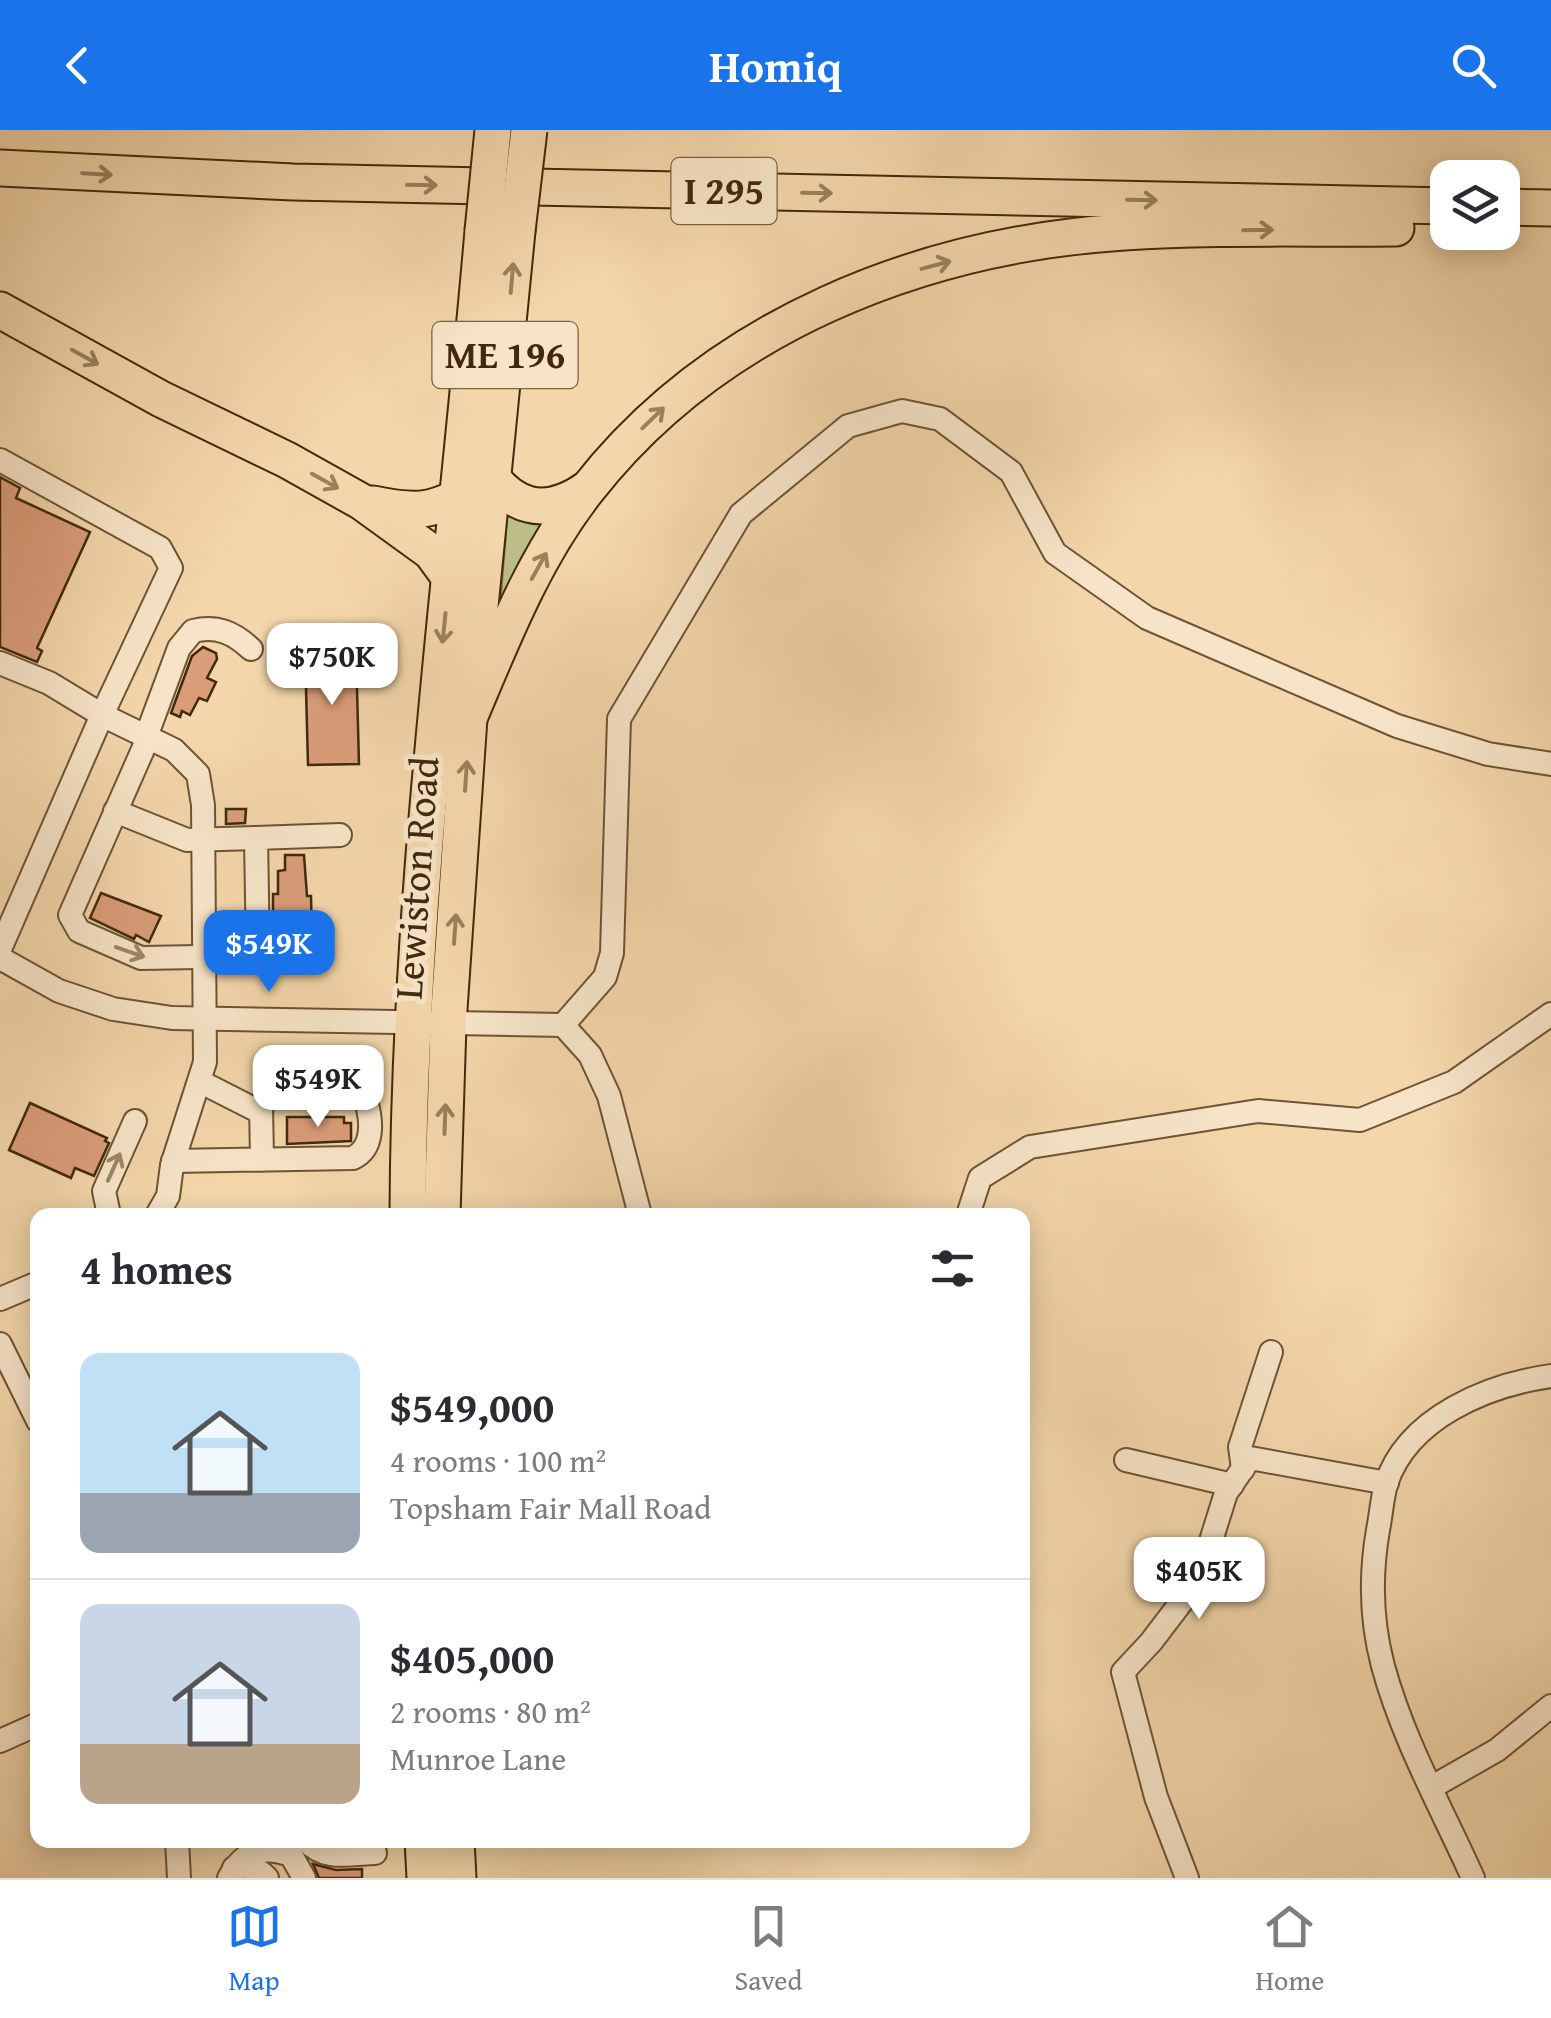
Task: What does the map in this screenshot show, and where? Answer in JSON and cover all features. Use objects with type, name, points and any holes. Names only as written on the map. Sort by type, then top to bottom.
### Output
[{"type":"highway","name":"Lewiston Road","points":[[442,1208],[448,1024],[492,480],[500,231],[494,130]]},
{"type":"highway","name":"Lewiston Road","points":[[408,1208],[412,1023],[430,759],[450,578],[466,440],[500,231],[529,130]]},
{"type":"highway","name":"I 295","points":[[0,168],[293,182],[1430,206]]},
{"type":"highway","points":[[1520,207],[1551,208]]},
{"type":"highway","points":[[1520,227],[1551,226]]},
{"type":"highway","points":[[470,718],[523,595],[587,489],[665,407],[722,362],[809,311],[911,272],[1003,248],[1124,232],[1430,228]]},
{"type":"highway","points":[[0,310],[161,399],[287,460],[362,502],[430,552],[450,578]]},
{"type":"highway","points":[[466,440],[492,480],[510,498],[539,506],[559,505],[587,489]]},
{"type":"highway","points":[[362,502],[431,510],[492,480]]},
{"type":"highway","points":[[423,1848],[425,1878]]},
{"type":"highway","points":[[456,1848],[458,1878]]},
{"type":"street","points":[[562,1025],[605,978],[612,953],[619,720],[740,514],[848,426],[902,411],[940,418],[1010,472],[1055,554],[1147,618],[1397,726],[1488,754],[1551,764]]},
{"type":"street","points":[[0,460],[160,548],[171,568],[0,949]]},
{"type":"street","points":[[251,649],[238,636],[215,629],[198,629],[184,641],[147,738],[70,915],[79,932],[141,958],[258,956],[256,838]]},
{"type":"street","points":[[0,663],[49,683],[102,715],[174,750],[198,774],[203,805],[205,1062],[162,1208]]},
{"type":"street","points":[[115,811],[188,840],[340,836]]},
{"type":"street","points":[[0,958],[77,998],[113,1008],[203,1021],[562,1025],[590,1055],[609,1096],[638,1208]]},
{"type":"street","points":[[970,1208],[980,1178],[1030,1147],[1258,1111],[1360,1120],[1454,1082],[1551,1014]]},
{"type":"street","points":[[201,1082],[260,1112]]},
{"type":"street","points":[[173,1161],[262,1160],[359,1156],[370,1136],[369,1107],[353,1091],[270,1095],[264,1098],[260,1112],[262,1160]]},
{"type":"street","points":[[108,1208],[104,1191],[135,1121]]},
{"type":"street","points":[[0,1300],[30,1287]]},
{"type":"street","points":[[0,1344],[30,1405]]},
{"type":"street","points":[[1237,1477],[1240,1447],[1270,1352]]},
{"type":"street","points":[[1473,1878],[1395,1704],[1376,1632],[1373,1560],[1387,1483],[1408,1446],[1448,1411],[1496,1388],[1551,1376]]},
{"type":"street","points":[[1187,1878],[1156,1797],[1123,1672],[1199,1579],[1237,1477],[1250,1458],[1387,1483]]},
{"type":"street","points":[[1126,1460],[1237,1477]]},
{"type":"street","points":[[1432,1786],[1497,1750],[1551,1706]]},
{"type":"street","points":[[0,1741],[30,1728]]},
{"type":"street","points":[[177,1848],[179,1878]]},
{"type":"street","points":[[304,1848],[304,1878]]},
{"type":"street","points":[[232,1873],[245,1855],[258,1850],[304,1848],[332,1856],[366,1848]]},
{"type":"street","points":[[374,1848],[377,1878]]},
{"type":"street","points":[[232,1873],[248,1865],[268,1878]]},
{"type":"green space","points":[[552,512],[500,604],[507,516]]},
{"type":"building","points":[[0,477],[20,488],[16,498],[90,532],[37,648],[42,651],[37,662],[0,647]]},
{"type":"building","points":[[203,647],[216,653],[207,678],[216,682],[207,701],[199,698],[190,715],[182,711],[180,717],[171,713],[192,656]]},
{"type":"building","points":[[356,650],[359,764],[308,765],[305,651]]},
{"type":"building","points":[[226,809],[246,809],[245,823],[226,824]]},
{"type":"building","points":[[285,855],[304,855],[307,896],[311,896],[312,940],[286,940],[273,935],[273,894],[278,894],[278,871],[285,870]]},
{"type":"building","points":[[101,893],[161,916],[149,942],[90,918]]},
{"type":"building","points":[[30,1103],[107,1138],[109,1143],[94,1176],[75,1168],[71,1178],[9,1150]]},
{"type":"building","points":[[287,1117],[344,1117],[344,1123],[351,1123],[351,1141],[287,1144]]},
{"type":"building","points":[[313,1864],[336,1870],[362,1869],[362,1878],[319,1878]]}]
